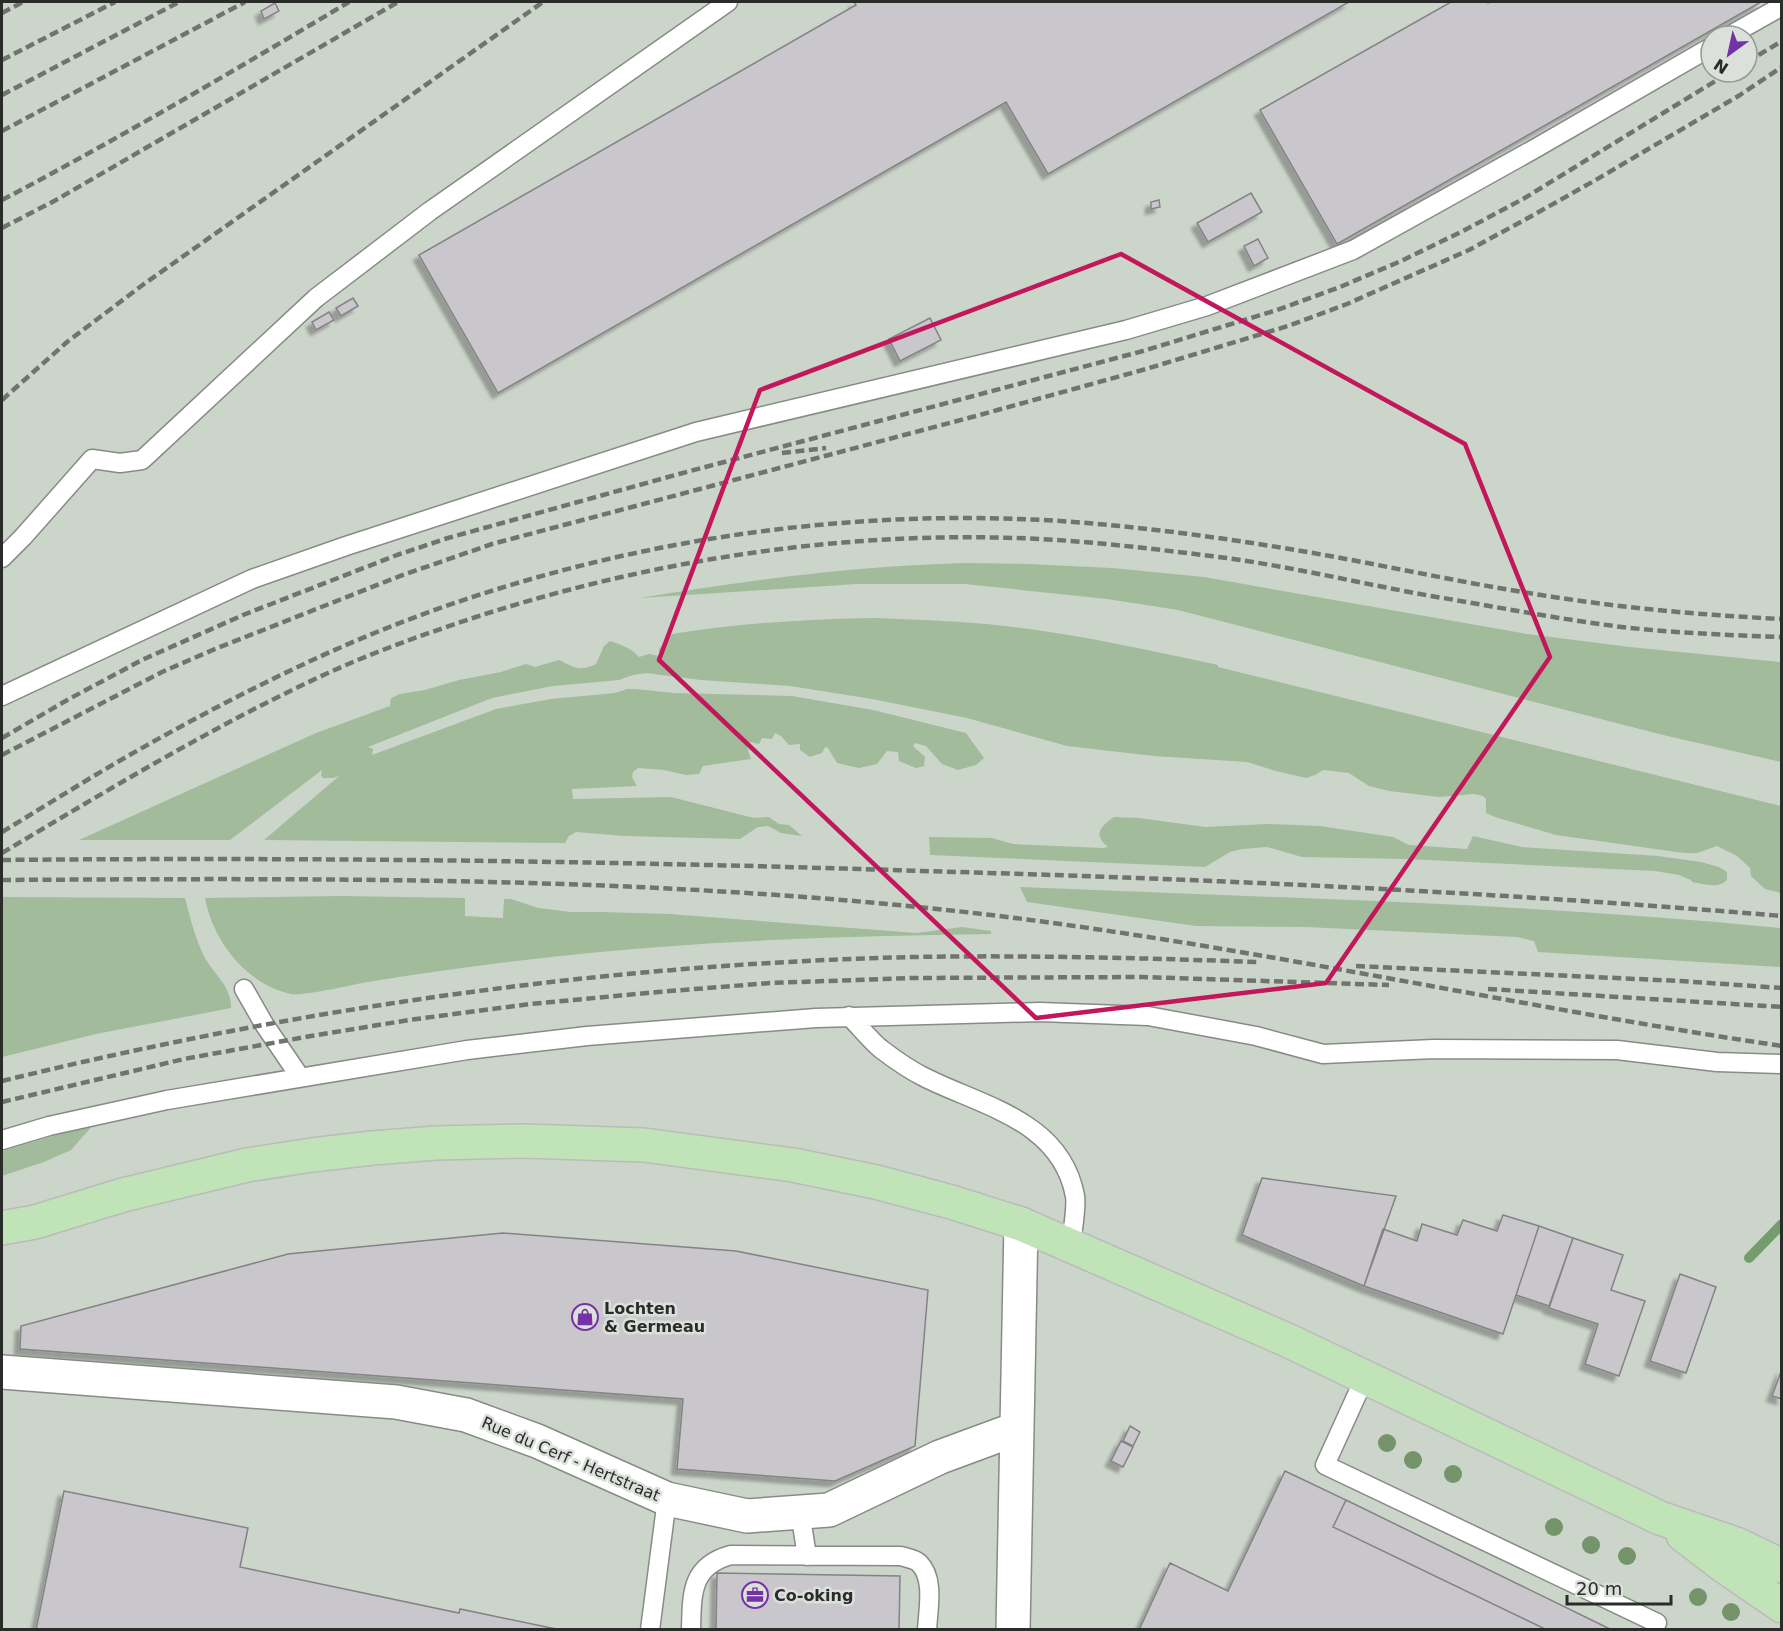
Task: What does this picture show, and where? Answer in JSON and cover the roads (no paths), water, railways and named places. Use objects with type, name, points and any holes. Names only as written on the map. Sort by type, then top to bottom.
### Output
[{"type":"main road","points":[[2,1228],[35,1222],[174,1182],[268,1162],[383,1147],[524,1141],[644,1145],[793,1165],[876,1182],[1021,1224],[1287,1340],[1660,1518],[1736,1544],[1782,1566]]},
{"type":"main road","points":[[2,1242],[35,1222]]},
{"type":"main road","points":[[1660,1518],[1725,1568],[1782,1606]]},
{"type":"street","points":[[1013,1629],[1021,1224]]},
{"type":"street","name":"Rue du Cerf - Hertstraat","points":[[2,1372],[396,1402],[466,1415],[537,1441],[667,1499],[747,1516],[829,1510],[940,1457],[1016,1429]]},
{"type":"lane","points":[[2,558],[92,459],[120,462],[142,460],[316,298],[430,211],[728,2]]},
{"type":"lane","points":[[1751,24],[1782,6]]},
{"type":"lane","points":[[2,696],[252,579],[358,542],[696,432],[1126,330],[1207,306],[1353,250],[1699,54]]},
{"type":"lane","points":[[244,989],[264,1024],[300,1077]]},
{"type":"lane","points":[[2,1140],[49,1126],[167,1100],[467,1050],[687,1026],[849,1017],[1040,1012],[1148,1016],[1256,1036],[1323,1054],[1434,1049],[1617,1050],[1717,1062],[1782,1064]]},
{"type":"lane","points":[[849,1017],[881,1049],[923,1076],[991,1106],[1027,1125],[1057,1152],[1067,1171],[1075,1197],[1071,1246]]},
{"type":"lane","points":[[1365,1377],[1325,1464],[1657,1623]]},
{"type":"lane","points":[[650,1629],[667,1499]]},
{"type":"lane","points":[[800,1512],[807,1556]]},
{"type":"lane","points":[[691,1629],[694,1585],[718,1558],[731,1555],[901,1556],[917,1561],[926,1571],[927,1629]]},
{"type":"waterway","points":[[1749,1258],[1782,1224]]},
{"type":"railway","points":[[2,13],[23,2]]},
{"type":"railway","points":[[2,60],[115,2]]},
{"type":"railway","points":[[2,95],[179,2]]},
{"type":"railway","points":[[2,131],[245,2]]},
{"type":"railway","points":[[2,200],[134,128],[349,2]]},
{"type":"railway","points":[[2,228],[56,200],[398,2]]},
{"type":"railway","points":[[2,400],[67,342],[144,284],[543,2]]},
{"type":"railway","points":[[1759,55],[1782,41]]},
{"type":"railway","points":[[2,755],[162,672],[215,649],[400,576],[492,544],[1146,369],[1288,326],[1347,304],[1469,250],[1528,218],[1740,95],[1782,67]]},
{"type":"railway","points":[[2,738],[142,660],[243,615],[397,555],[448,538],[679,474],[1143,351],[1277,310],[1340,287],[1401,261],[1523,199],[1710,84]]},
{"type":"railway","points":[[782,453],[826,448]]},
{"type":"railway","points":[[2,832],[121,760],[219,706],[319,657],[412,618],[508,586],[606,560],[706,540],[807,526],[908,519],[1009,519],[1109,525],[1192,534],[1275,547],[1571,600],[1661,610],[1782,619]]},
{"type":"railway","points":[[2,853],[162,759],[244,714],[328,673],[382,650],[541,597],[608,580],[742,554],[879,540],[947,537],[1040,539],[1114,545],[1266,564],[1431,596],[1614,626],[1677,632],[1782,637]]},
{"type":"railway","points":[[2,860],[463,861],[1031,874],[1460,893],[1782,916]]},
{"type":"railway","points":[[2,880],[249,879],[497,882],[621,886],[868,902],[991,915],[1189,943],[1584,1014],[1782,1046]]},
{"type":"railway","points":[[2,1081],[114,1055],[340,1012],[454,994],[683,969],[799,961],[914,957],[1086,957],[1257,962]]},
{"type":"railway","points":[[1356,966],[1782,988]]},
{"type":"railway","points":[[2,1102],[184,1059],[311,1036],[530,1004],[658,992],[770,983],[913,978],[1141,977],[1389,985]]},
{"type":"railway","points":[[1488,989],[1782,1007]]},
{"type":"place","name":"Lochten & Germeau","points":[[585,1317]]},
{"type":"place","name":"Co-oking","points":[[755,1595]]}]
